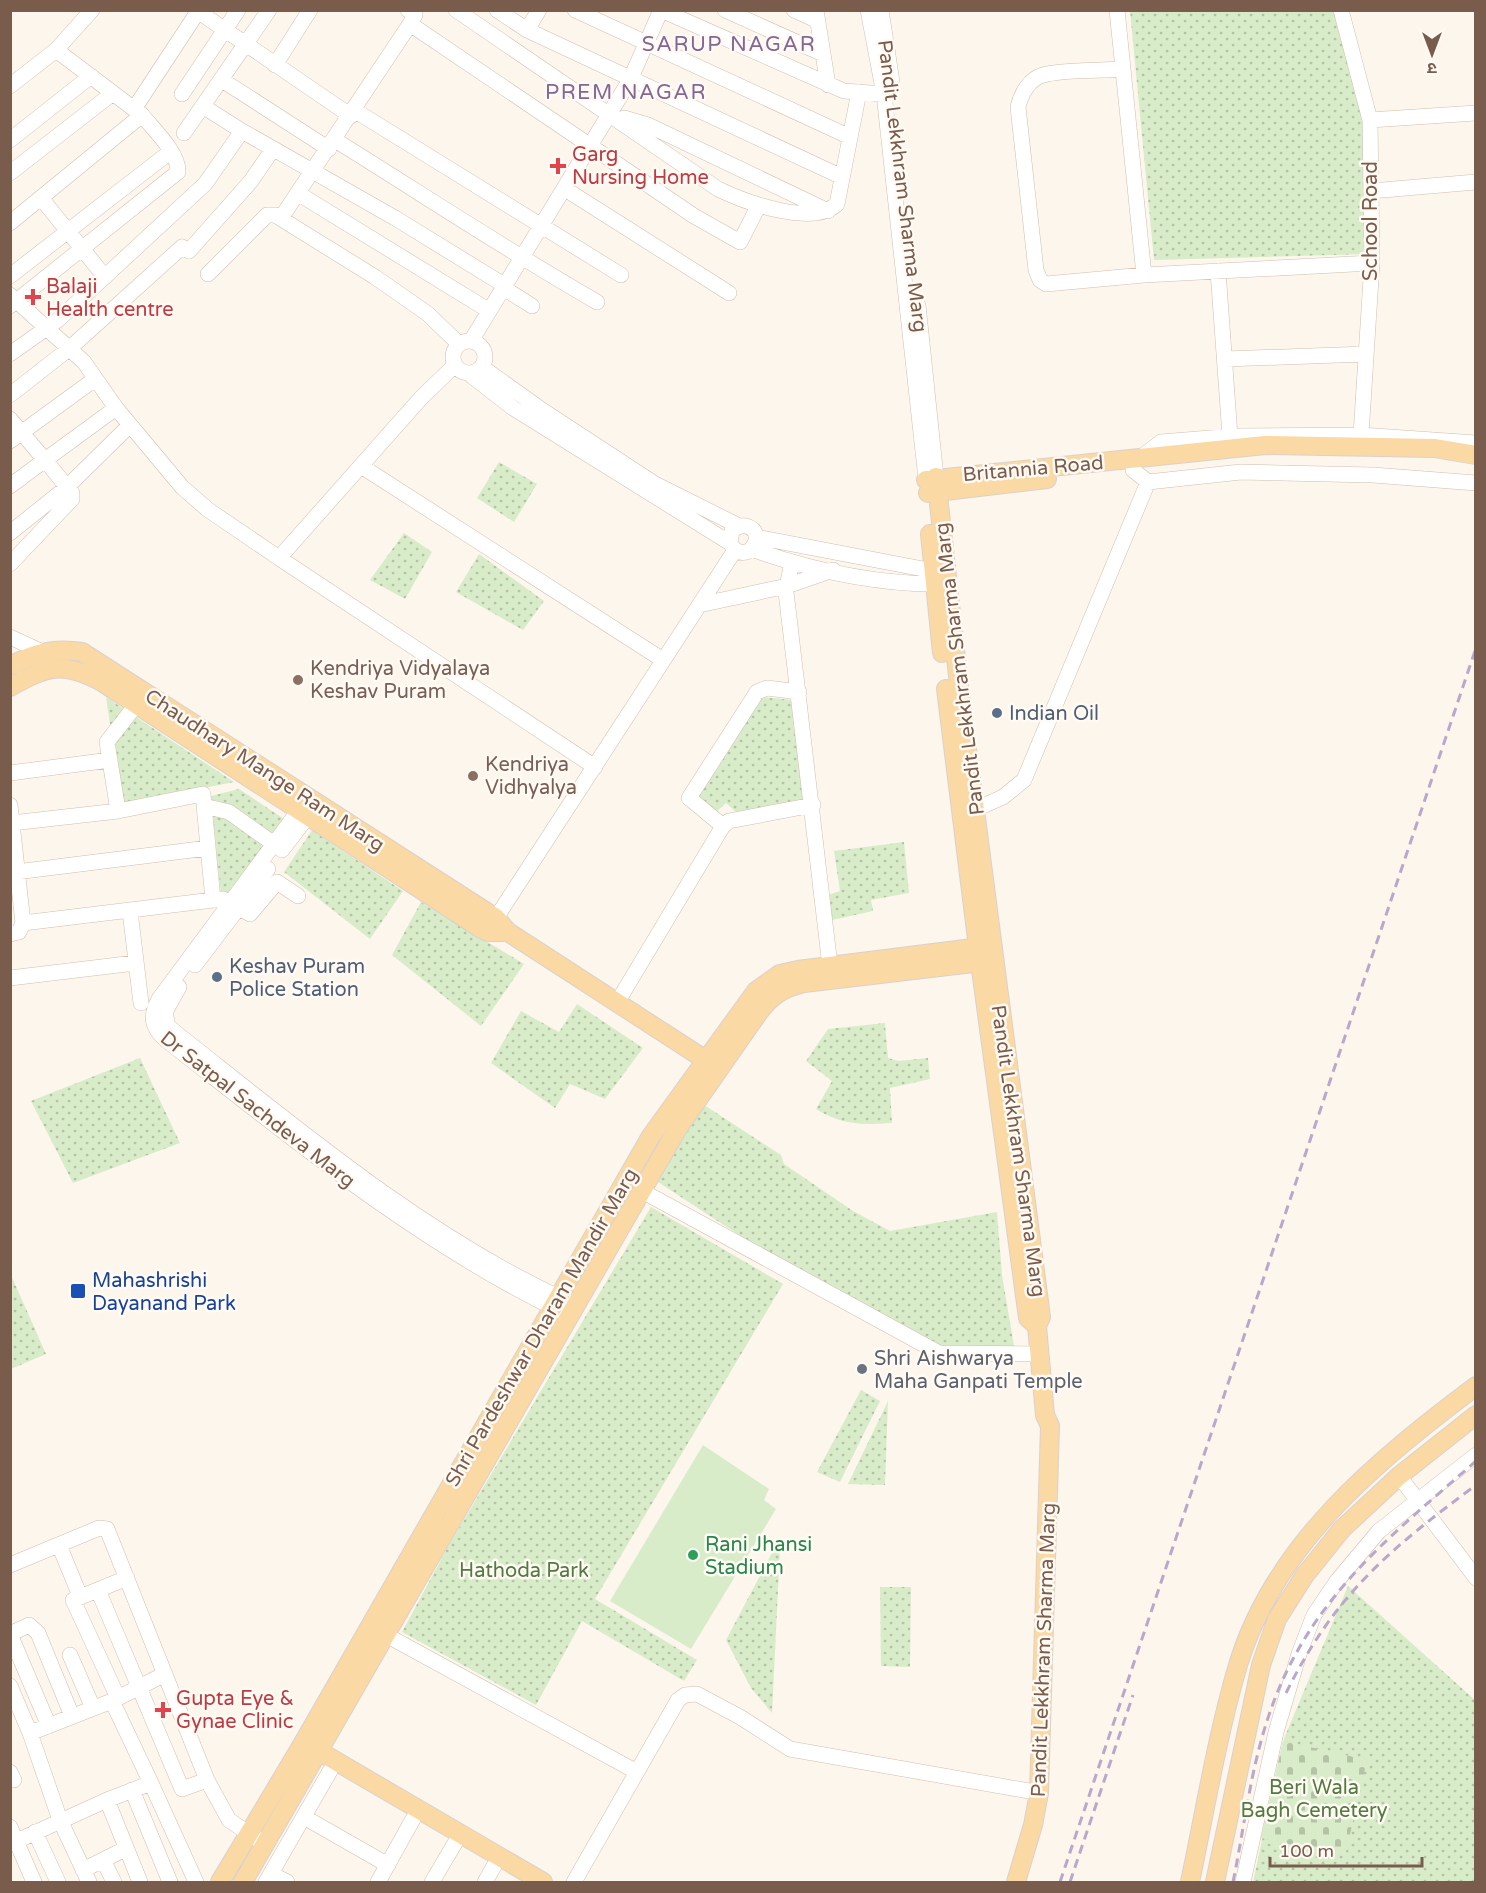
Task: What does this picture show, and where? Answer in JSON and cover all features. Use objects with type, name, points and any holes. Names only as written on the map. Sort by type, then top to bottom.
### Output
[{"type":"main road","points":[[1136,464],[1265,445],[1434,448],[1476,455]]},
{"type":"main road","points":[[1136,464],[1267,456],[1433,460],[1476,468]]},
{"type":"main road","name":"Britannia Road","points":[[932,485],[1136,464]]},
{"type":"main road","name":"Pandit Lekkhram Sharma Marg","points":[[932,485],[940,579],[986,954],[1041,1317],[1037,1326],[1045,1415],[1041,1426],[1044,1525],[1033,1825],[1016,1882]]},
{"type":"main road","name":"Pandit Lekkhram Sharma Marg","points":[[940,579],[976,809],[986,954]]},
{"type":"main road","name":"Chaudhary Mange Ram Marg","points":[[10,666],[42,651],[61,649],[82,652],[480,928],[488,932],[508,932]]},
{"type":"main road","name":"Chaudhary Mange Ram Marg","points":[[10,687],[48,668],[72,669],[102,682],[136,705],[495,918],[508,932],[618,1001],[712,1064]]},
{"type":"main road","name":"Shri Pardeshwar Dharam Mandir Marg","points":[[220,1882],[257,1839],[316,1757],[678,1128],[712,1064],[721,1038],[756,991],[783,973],[830,966],[986,954]]},
{"type":"main road","name":"Shri Pardeshwar Dharam Mandir Marg","points":[[243,1882],[257,1839],[301,1746],[651,1136],[765,1004],[786,988],[804,983],[986,954]]},
{"type":"main road","points":[[682,1044],[721,1038]]},
{"type":"main road","points":[[1190,1882],[1238,1664],[1260,1612],[1282,1574],[1325,1516],[1373,1469],[1476,1386]]},
{"type":"main road","points":[[1215,1882],[1261,1665],[1278,1619],[1305,1575],[1342,1529],[1399,1476],[1476,1415]]},
{"type":"main road","points":[[301,1746],[316,1757],[543,1882]]},
{"type":"main road","points":[[316,1757],[330,1771],[524,1882]]},
{"type":"main road","name":"Pandit Lekkhram Sharma Marg","points":[[1003,1882],[1034,1792]]},
{"type":"street","points":[[12,82],[56,50],[92,10]]},
{"type":"street","points":[[182,93],[238,10]]},
{"type":"street","points":[[184,133],[269,10]]},
{"type":"street","points":[[276,65],[310,10]]},
{"type":"street","points":[[456,10],[718,189],[746,203],[804,215],[828,211],[837,204],[859,93]]},
{"type":"street","points":[[497,10],[527,30],[630,80],[842,177]]},
{"type":"street","points":[[527,30],[539,10]]},
{"type":"street","points":[[574,10],[850,137]]},
{"type":"street","points":[[754,543],[743,552],[732,547],[513,408],[461,369],[452,355],[465,343],[488,310],[565,189],[630,80],[661,10],[844,92],[884,94]]},
{"type":"street","points":[[725,10],[823,54]]},
{"type":"street","points":[[794,10],[817,16],[828,85]]},
{"type":"street","points":[[868,10],[884,94],[932,485]]},
{"type":"street","name":"Pandit Lekkhram Sharma Marg","points":[[881,10],[894,94],[932,485]]},
{"type":"street","points":[[1117,10],[1144,275]]},
{"type":"street","name":"School Road","points":[[1341,10],[1370,120],[1372,263],[1361,435]]},
{"type":"street","points":[[10,224],[138,112],[198,11],[276,65],[352,113],[621,275]]},
{"type":"street","points":[[281,218],[332,144],[413,15],[591,145],[694,216],[740,242],[759,205]]},
{"type":"street","points":[[56,50],[138,112],[170,152],[178,166],[178,172],[13,300],[70,348],[116,408],[182,487],[207,509],[595,767]]},
{"type":"street","points":[[1123,69],[1043,75],[1023,92],[1018,107],[1036,270],[1040,280],[1046,284],[1144,275],[1372,263]]},
{"type":"street","points":[[10,140],[91,76]]},
{"type":"street","points":[[222,80],[444,207],[520,258],[597,302]]},
{"type":"street","points":[[10,173],[113,93]]},
{"type":"street","points":[[204,107],[314,171],[532,306]]},
{"type":"street","points":[[1370,120],[1476,113]]},
{"type":"street","points":[[609,114],[648,125],[828,211]]},
{"type":"street","points":[[10,354],[47,327],[105,277],[206,183],[242,131]]},
{"type":"street","points":[[10,394],[70,348],[182,247],[189,251],[251,182],[273,149]]},
{"type":"street","points":[[10,276],[170,152]]},
{"type":"street","points":[[1371,191],[1476,182]]},
{"type":"street","points":[[565,189],[729,293]]},
{"type":"street","points":[[299,194],[488,310]]},
{"type":"street","points":[[41,198],[105,277]]},
{"type":"street","points":[[208,274],[267,215],[281,218],[428,314],[465,343],[484,351],[482,367]]},
{"type":"street","points":[[1218,271],[1230,436]]},
{"type":"street","points":[[1224,360],[1366,354]]},
{"type":"street","points":[[279,558],[421,398],[461,369],[482,367],[542,410],[655,484],[739,526],[748,527],[754,543],[792,562],[833,570],[940,579]]},
{"type":"street","points":[[16,436],[95,379]]},
{"type":"street","points":[[10,486],[116,408]]},
{"type":"street","points":[[10,419],[16,436],[45,460],[72,493],[72,499],[10,564]]},
{"type":"street","points":[[10,533],[66,488],[130,425]]},
{"type":"street","points":[[1148,482],[1136,464],[1161,442],[1230,436],[1361,435],[1476,443]]},
{"type":"street","points":[[361,466],[663,660]]},
{"type":"street","points":[[1148,482],[1241,472],[1373,475],[1476,483]]},
{"type":"street","points":[[976,809],[1003,797],[1024,780],[1148,482]]},
{"type":"street","points":[[495,918],[699,605],[732,547],[732,531],[739,526]]},
{"type":"street","points":[[754,543],[940,579]]},
{"type":"street","points":[[792,562],[788,586],[830,966]]},
{"type":"street","points":[[699,605],[788,586],[833,570]]},
{"type":"street","points":[[10,637],[42,651],[72,669]]},
{"type":"street","points":[[723,826],[689,798],[757,692],[767,688],[799,692]]},
{"type":"street","points":[[118,811],[107,742],[136,705]]},
{"type":"street","points":[[10,773],[110,760]]},
{"type":"street","points":[[12,823],[118,811],[203,794],[213,900]]},
{"type":"street","points":[[10,805],[23,923],[19,932],[10,934]]},
{"type":"street","points":[[618,1001],[723,826],[729,821],[813,805]]},
{"type":"street","points":[[204,806],[229,812],[274,844]]},
{"type":"street","points":[[234,905],[308,807]]},
{"type":"street","name":"Dr Satpal Sachdeva Marg","points":[[308,807],[274,844],[234,905],[159,999],[153,1012],[153,1022],[158,1032],[388,1210],[484,1271],[573,1311]]},
{"type":"street","points":[[16,872],[208,848]]},
{"type":"street","points":[[23,923],[223,899],[250,914],[277,882],[298,896]]},
{"type":"street","points":[[130,911],[141,1003]]},
{"type":"street","points":[[10,978],[135,963]]},
{"type":"street","points":[[642,1191],[939,1353],[1040,1354]]},
{"type":"street","points":[[1243,1882],[1276,1732],[1299,1654],[1314,1615],[1337,1581],[1379,1531],[1476,1455]]},
{"type":"street","points":[[1399,1476],[1416,1502],[1473,1568]]},
{"type":"street","points":[[10,1565],[99,1528],[107,1529],[207,1780],[229,1820],[257,1839]]},
{"type":"street","points":[[59,1545],[80,1596]]},
{"type":"street","points":[[127,1578],[73,1600],[196,1882]]},
{"type":"street","points":[[98,1590],[182,1789],[207,1780]]},
{"type":"street","points":[[49,1726],[12,1639],[12,1632],[29,1625],[34,1626],[72,1716]]},
{"type":"street","points":[[386,1635],[638,1772]]},
{"type":"street","points":[[70,1654],[93,1708]]},
{"type":"street","points":[[30,1733],[115,1699],[165,1674]]},
{"type":"street","points":[[10,1686],[30,1733],[60,1820],[86,1876],[103,1860],[125,1849]]},
{"type":"street","points":[[574,1882],[678,1700],[684,1695],[697,1694],[740,1717],[790,1749],[1034,1792]]},
{"type":"street","points":[[287,1882],[268,1878],[330,1771]]},
{"type":"street","points":[[34,1882],[13,1837],[35,1832],[151,1783]]},
{"type":"street","points":[[132,1791],[170,1882]]},
{"type":"street","points":[[107,1800],[140,1882]]},
{"type":"street","points":[[304,1817],[388,1864]]},
{"type":"street","points":[[378,1882],[413,1819]]},
{"type":"street","points":[[35,1832],[58,1882]]},
{"type":"street","points":[[432,1882],[454,1843]]},
{"type":"street","points":[[103,1860],[114,1882]]},
{"type":"street","points":[[485,1882],[494,1866]]},
{"type":"green space","points":[[1130,11],[1335,11],[1364,107],[1368,254],[1154,260]]},
{"type":"green space","points":[[499,462],[537,484],[514,522],[477,498]]},
{"type":"green space","points":[[404,533],[432,552],[405,599],[370,580]]},
{"type":"green space","points":[[479,554],[544,601],[523,630],[456,592]]},
{"type":"green space","points":[[106,697],[234,782],[122,804]]},
{"type":"green space","points":[[762,697],[793,700],[804,803],[736,812],[726,803],[716,812],[697,798]]},
{"type":"green space","points":[[239,789],[284,819],[222,906],[211,796]]},
{"type":"green space","points":[[312,830],[403,891],[370,939],[284,872]]},
{"type":"green space","points":[[904,842],[909,893],[871,900],[873,911],[832,920],[828,895],[840,891],[834,851]]},
{"type":"green space","points":[[421,902],[524,964],[481,1026],[392,955]]},
{"type":"green space","points":[[577,1004],[643,1048],[605,1099],[570,1084],[555,1108],[491,1063],[521,1011],[559,1032]]},
{"type":"green space","points":[[885,1023],[888,1058],[898,1061],[928,1058],[930,1079],[890,1088],[892,1123],[852,1123],[834,1118],[816,1109],[832,1081],[806,1061],[828,1029]]},
{"type":"green space","points":[[140,1058],[180,1143],[73,1183],[31,1101]]},
{"type":"green space","points":[[701,1103],[781,1155],[784,1164],[853,1211],[890,1231],[997,1212],[1002,1275],[1014,1346],[944,1348],[745,1239],[655,1180]]},
{"type":"green space","name":"Hathoda Park","points":[[651,1207],[783,1284],[595,1599],[697,1660],[684,1681],[582,1621],[536,1705],[402,1632],[450,1543]]},
{"type":"green space","points":[[11,1275],[46,1354],[10,1369]]},
{"type":"green space","points":[[861,1390],[880,1401],[840,1482],[817,1472]]},
{"type":"green space","points":[[888,1401],[885,1485],[848,1484]]},
{"type":"green space","name":"Rani Jhansi Stadium","points":[[703,1445],[769,1489],[764,1500],[776,1509],[691,1649],[610,1601]]},
{"type":"green space","points":[[775,1547],[780,1548],[772,1713],[751,1688],[726,1640]]},
{"type":"green space","points":[[1348,1586],[1475,1700],[1475,1882],[1253,1882],[1283,1741]]},
{"type":"green space","points":[[880,1587],[911,1587],[910,1667],[881,1666]]},
{"type":"green space","name":"Beri Wala Bagh Cemetery","points":[[1283,1741],[1367,1760],[1345,1856],[1261,1838]]},
{"type":"railway","points":[[1060,1882],[1476,648]]},
{"type":"railway","points":[[1233,1882],[1261,1741],[1283,1679],[1303,1641],[1326,1607],[1352,1576],[1411,1518],[1476,1461]]},
{"type":"railway","points":[[1286,1693],[1324,1628],[1367,1576],[1417,1531],[1476,1485]]},
{"type":"railway","points":[[1070,1882],[1133,1695]]},
{"type":"place","name":"Garg Nursing Home","points":[[558,166]]},
{"type":"place","name":"Balaji Health centre","points":[[33,297]]},
{"type":"place","name":"Kendriya Vidyalaya Keshav Puram","points":[[298,680]]},
{"type":"place","name":"Indian Oil","points":[[997,713]]},
{"type":"place","name":"Kendriya Vidhyalya","points":[[473,776]]},
{"type":"place","name":"Keshav Puram Police Station","points":[[217,977]]},
{"type":"place","name":"Mahashrishi Dayanand Park","points":[[78,1291]]},
{"type":"place","name":"Shri Aishwarya Maha Ganpati Temple","points":[[862,1369]]},
{"type":"place","name":"Rani Jhansi Stadium","points":[[693,1555]]},
{"type":"place","name":"Gupta Eye & Gynae Clinic","points":[[163,1710]]},
{"type":"district","name":"SARUP NAGAR","points":[[729,44]]},
{"type":"district","name":"PREM NAGAR","points":[[626,92]]}]
